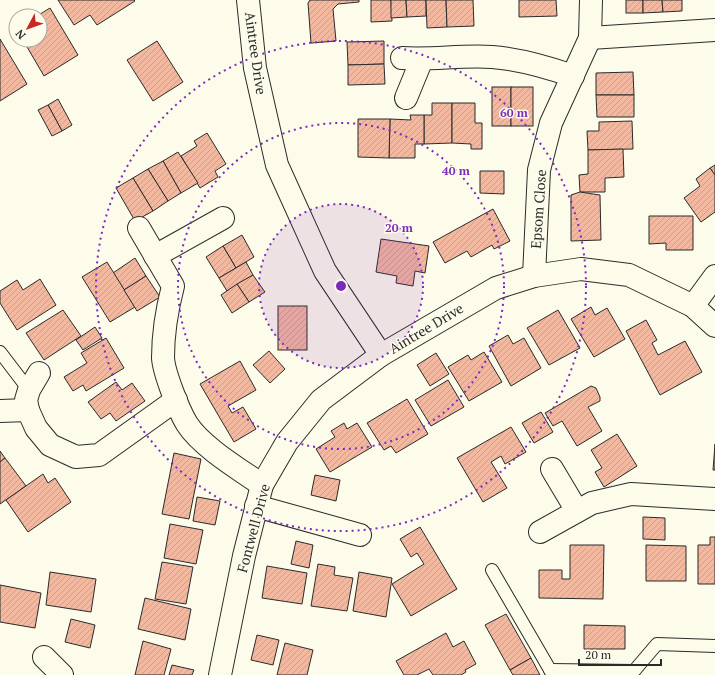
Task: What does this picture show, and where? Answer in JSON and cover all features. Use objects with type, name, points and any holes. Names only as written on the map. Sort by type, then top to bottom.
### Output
[{"type":"street","name":"Aintree Drive","points":[[248,0],[255,68],[277,165],[325,272],[381,355],[496,288],[534,276],[581,269],[629,275],[693,306],[715,326]]},
{"type":"street","name":"Epsom Close","points":[[534,276],[539,170],[551,123],[590,38],[591,0]]},
{"type":"street","points":[[590,38],[715,30]]},
{"type":"street","points":[[406,98],[412,59],[492,57],[544,66],[573,76]]},
{"type":"street","points":[[155,256],[223,218]]},
{"type":"street","points":[[139,228],[173,286],[166,313],[163,360],[176,400],[187,424],[259,496],[360,535]]},
{"type":"street","points":[[693,306],[715,276]]},
{"type":"street","name":"Fontwell Drive","points":[[220,675],[244,556],[259,496],[288,442],[321,400],[381,355]]},
{"type":"street","points":[[0,411],[32,391],[36,428],[50,445],[76,457],[99,455],[176,400]]},
{"type":"street","points":[[552,469],[577,511]]},
{"type":"street","points":[[540,532],[592,503],[631,494],[715,499]]},
{"type":"street","points":[[44,657],[62,675]]},
{"type":"lane","points":[[0,352],[32,391]]},
{"type":"lane","points":[[492,570],[551,673],[634,671],[657,644],[715,646]]},
{"type":"building","points":[[58,0],[135,1],[97,25],[90,15],[74,25]]},
{"type":"building","points":[[310,0],[359,0],[359,2],[338,4],[333,9],[336,41],[311,43],[308,3]]},
{"type":"building","points":[[371,0],[391,0],[392,21],[371,22]]},
{"type":"building","points":[[391,0],[406,0],[407,17],[391,18]]},
{"type":"building","points":[[406,0],[426,0],[426,16],[407,17]]},
{"type":"building","points":[[426,0],[446,0],[447,27],[427,28]]},
{"type":"building","points":[[446,0],[473,0],[474,26],[447,27]]},
{"type":"building","points":[[519,0],[556,0],[557,16],[519,17]]},
{"type":"building","points":[[626,0],[643,0],[643,13],[626,13]]},
{"type":"building","points":[[643,0],[662,0],[663,12],[643,13]]},
{"type":"building","points":[[662,0],[682,0],[682,11],[663,12]]},
{"type":"building","points":[[50,8],[78,55],[44,76],[28,48],[48,48],[48,9]]},
{"type":"building","points":[[0,39],[27,84],[0,101]]},
{"type":"building","points":[[157,41],[183,82],[153,101],[127,60]]},
{"type":"building","points":[[384,41],[384,64],[348,65],[347,42]]},
{"type":"building","points":[[384,64],[385,84],[348,85],[348,65]]},
{"type":"building","points":[[633,72],[634,95],[596,95],[596,73]]},
{"type":"building","points":[[492,87],[511,87],[511,126],[492,126]]},
{"type":"building","points":[[511,87],[533,87],[533,126],[511,126]]},
{"type":"building","points":[[596,95],[634,95],[634,117],[597,117]]},
{"type":"building","points":[[58,99],[72,125],[62,131],[48,105]]},
{"type":"building","points":[[432,103],[452,103],[452,143],[424,144],[424,115],[432,115]]},
{"type":"building","points":[[452,103],[475,103],[475,123],[482,123],[482,149],[471,149],[471,144],[452,143]]},
{"type":"building","points":[[48,105],[62,131],[52,136],[38,110]]},
{"type":"building","points":[[410,115],[424,115],[424,144],[415,144],[415,158],[389,158],[390,119],[411,120]]},
{"type":"building","points":[[358,119],[390,119],[389,158],[358,157]]},
{"type":"building","points":[[632,121],[633,149],[588,150],[587,131],[599,131],[599,122]]},
{"type":"building","points":[[207,133],[226,164],[215,171],[218,177],[200,188],[181,156],[197,146],[194,141]]},
{"type":"building","points":[[623,149],[624,177],[605,178],[605,192],[580,192],[579,175],[588,174],[588,150]]},
{"type":"building","points":[[178,152],[198,183],[181,193],[163,161]]},
{"type":"building","points":[[163,161],[181,193],[168,201],[148,169]]},
{"type":"building","points":[[715,165],[715,175],[710,168]]},
{"type":"building","points":[[710,168],[715,175],[715,212],[701,222],[684,198],[700,186],[696,179]]},
{"type":"building","points":[[148,169],[168,201],[153,211],[133,178]]},
{"type":"building","points":[[480,171],[504,171],[504,194],[480,193]]},
{"type":"building","points":[[133,178],[153,211],[135,221],[116,188]]},
{"type":"building","points":[[580,192],[600,195],[601,240],[571,241],[571,195]]},
{"type":"building","points":[[493,209],[510,241],[494,249],[492,245],[471,257],[467,251],[445,263],[433,242]]},
{"type":"building","points":[[649,216],[693,216],[693,250],[666,250],[666,243],[649,244]]},
{"type":"building","points":[[242,235],[254,257],[236,268],[223,246]]},
{"type":"building","points":[[381,239],[429,246],[425,273],[415,271],[413,286],[396,283],[397,276],[376,272]]},
{"type":"building","points":[[223,246],[236,268],[219,278],[206,257]]},
{"type":"building","points":[[135,258],[146,276],[124,290],[113,273]]},
{"type":"building","points":[[107,262],[135,307],[110,322],[82,277]]},
{"type":"building","points":[[246,262],[253,275],[227,291],[219,278]]},
{"type":"building","points":[[253,275],[265,292],[249,302],[237,284]]},
{"type":"building","points":[[146,276],[160,297],[137,311],[124,290]]},
{"type":"building","points":[[40,279],[56,305],[17,330],[0,303],[0,291],[17,280],[23,290]]},
{"type":"building","points":[[237,284],[249,302],[232,313],[221,295]]},
{"type":"building","points":[[278,306],[307,306],[307,350],[278,350]]},
{"type":"building","points":[[591,307],[595,315],[607,308],[625,339],[594,357],[571,319]]},
{"type":"building","points":[[63,310],[81,336],[44,360],[26,333]]},
{"type":"building","points":[[558,310],[580,348],[549,365],[527,328]]},
{"type":"building","points":[[646,320],[657,340],[652,343],[658,355],[685,341],[702,372],[660,395],[626,331]]},
{"type":"building","points":[[95,327],[102,338],[83,350],[76,340]]},
{"type":"building","points":[[508,335],[513,344],[524,338],[541,368],[511,386],[489,346]]},
{"type":"building","points":[[106,338],[124,368],[86,391],[83,385],[73,391],[64,377],[87,363],[81,353]]},
{"type":"building","points":[[269,351],[285,369],[270,383],[253,365]]},
{"type":"building","points":[[484,352],[502,382],[469,401],[448,367],[468,355],[471,360]]},
{"type":"building","points":[[436,353],[449,374],[430,386],[417,365]]},
{"type":"building","points":[[240,361],[256,390],[228,406],[232,413],[243,407],[256,429],[234,442],[200,384]]},
{"type":"building","points":[[448,380],[464,407],[431,426],[415,400]]},
{"type":"building","points":[[116,382],[122,390],[132,383],[145,401],[116,421],[110,413],[101,419],[88,402]]},
{"type":"building","points":[[591,386],[596,388],[600,401],[588,407],[602,431],[577,446],[562,421],[553,426],[545,413]]},
{"type":"building","points":[[407,399],[428,434],[396,453],[391,446],[384,450],[367,423]]},
{"type":"building","points":[[541,412],[553,432],[534,443],[522,423]]},
{"type":"building","points":[[344,423],[347,429],[357,423],[372,447],[330,472],[316,449],[335,437],[331,431]]},
{"type":"building","points":[[511,427],[526,452],[505,464],[501,456],[491,462],[507,488],[483,502],[457,458]]},
{"type":"building","points":[[617,434],[637,466],[604,487],[595,472],[602,468],[591,450]]},
{"type":"building","points":[[715,444],[715,470],[713,470]]},
{"type":"building","points":[[0,451],[5,458],[0,462]]},
{"type":"building","points":[[174,453],[201,459],[189,519],[162,514]]},
{"type":"building","points":[[5,458],[26,486],[0,504],[0,462]]},
{"type":"building","points":[[43,474],[48,483],[55,478],[71,502],[28,532],[6,500]]},
{"type":"building","points":[[315,475],[340,480],[336,501],[311,495]]},
{"type":"building","points":[[197,497],[220,501],[215,525],[193,521]]},
{"type":"building","points":[[643,517],[665,518],[665,540],[643,539]]},
{"type":"building","points":[[170,524],[203,530],[196,564],[164,558]]},
{"type":"building","points":[[420,527],[457,589],[411,616],[392,584],[424,564],[417,553],[411,557],[400,539]]},
{"type":"building","points":[[710,537],[715,537],[715,584],[698,584],[698,545],[710,545]]},
{"type":"building","points":[[296,541],[313,545],[309,568],[291,564]]},
{"type":"building","points":[[570,545],[604,545],[603,599],[539,598],[539,570],[562,570],[562,579],[570,579]]},
{"type":"building","points":[[646,545],[686,546],[686,581],[646,581]]},
{"type":"building","points":[[162,562],[193,567],[186,604],[155,599]]},
{"type":"building","points":[[318,564],[335,567],[334,575],[353,578],[347,611],[311,606]]},
{"type":"building","points":[[267,566],[307,573],[302,604],[262,598]]},
{"type":"building","points":[[50,572],[96,579],[91,612],[46,605]]},
{"type":"building","points":[[359,572],[392,578],[386,617],[353,611]]},
{"type":"building","points":[[0,585],[41,593],[35,628],[0,622]]},
{"type":"building","points":[[145,598],[191,609],[185,640],[138,629]]},
{"type":"building","points":[[506,614],[531,658],[510,670],[485,625]]},
{"type":"building","points":[[71,619],[95,625],[90,648],[65,642]]},
{"type":"building","points":[[584,625],[625,626],[625,649],[584,649]]},
{"type":"building","points":[[446,633],[453,647],[464,641],[476,664],[465,670],[466,672],[461,675],[433,675],[429,669],[417,675],[404,675],[396,661]]},
{"type":"building","points":[[257,635],[279,640],[273,665],[251,660]]},
{"type":"building","points":[[143,641],[171,649],[164,675],[135,675]]},
{"type":"building","points":[[285,643],[313,650],[307,675],[277,675]]},
{"type":"building","points":[[531,658],[540,675],[513,675],[510,670]]},
{"type":"building","points":[[172,665],[194,670],[192,675],[169,675]]}]
